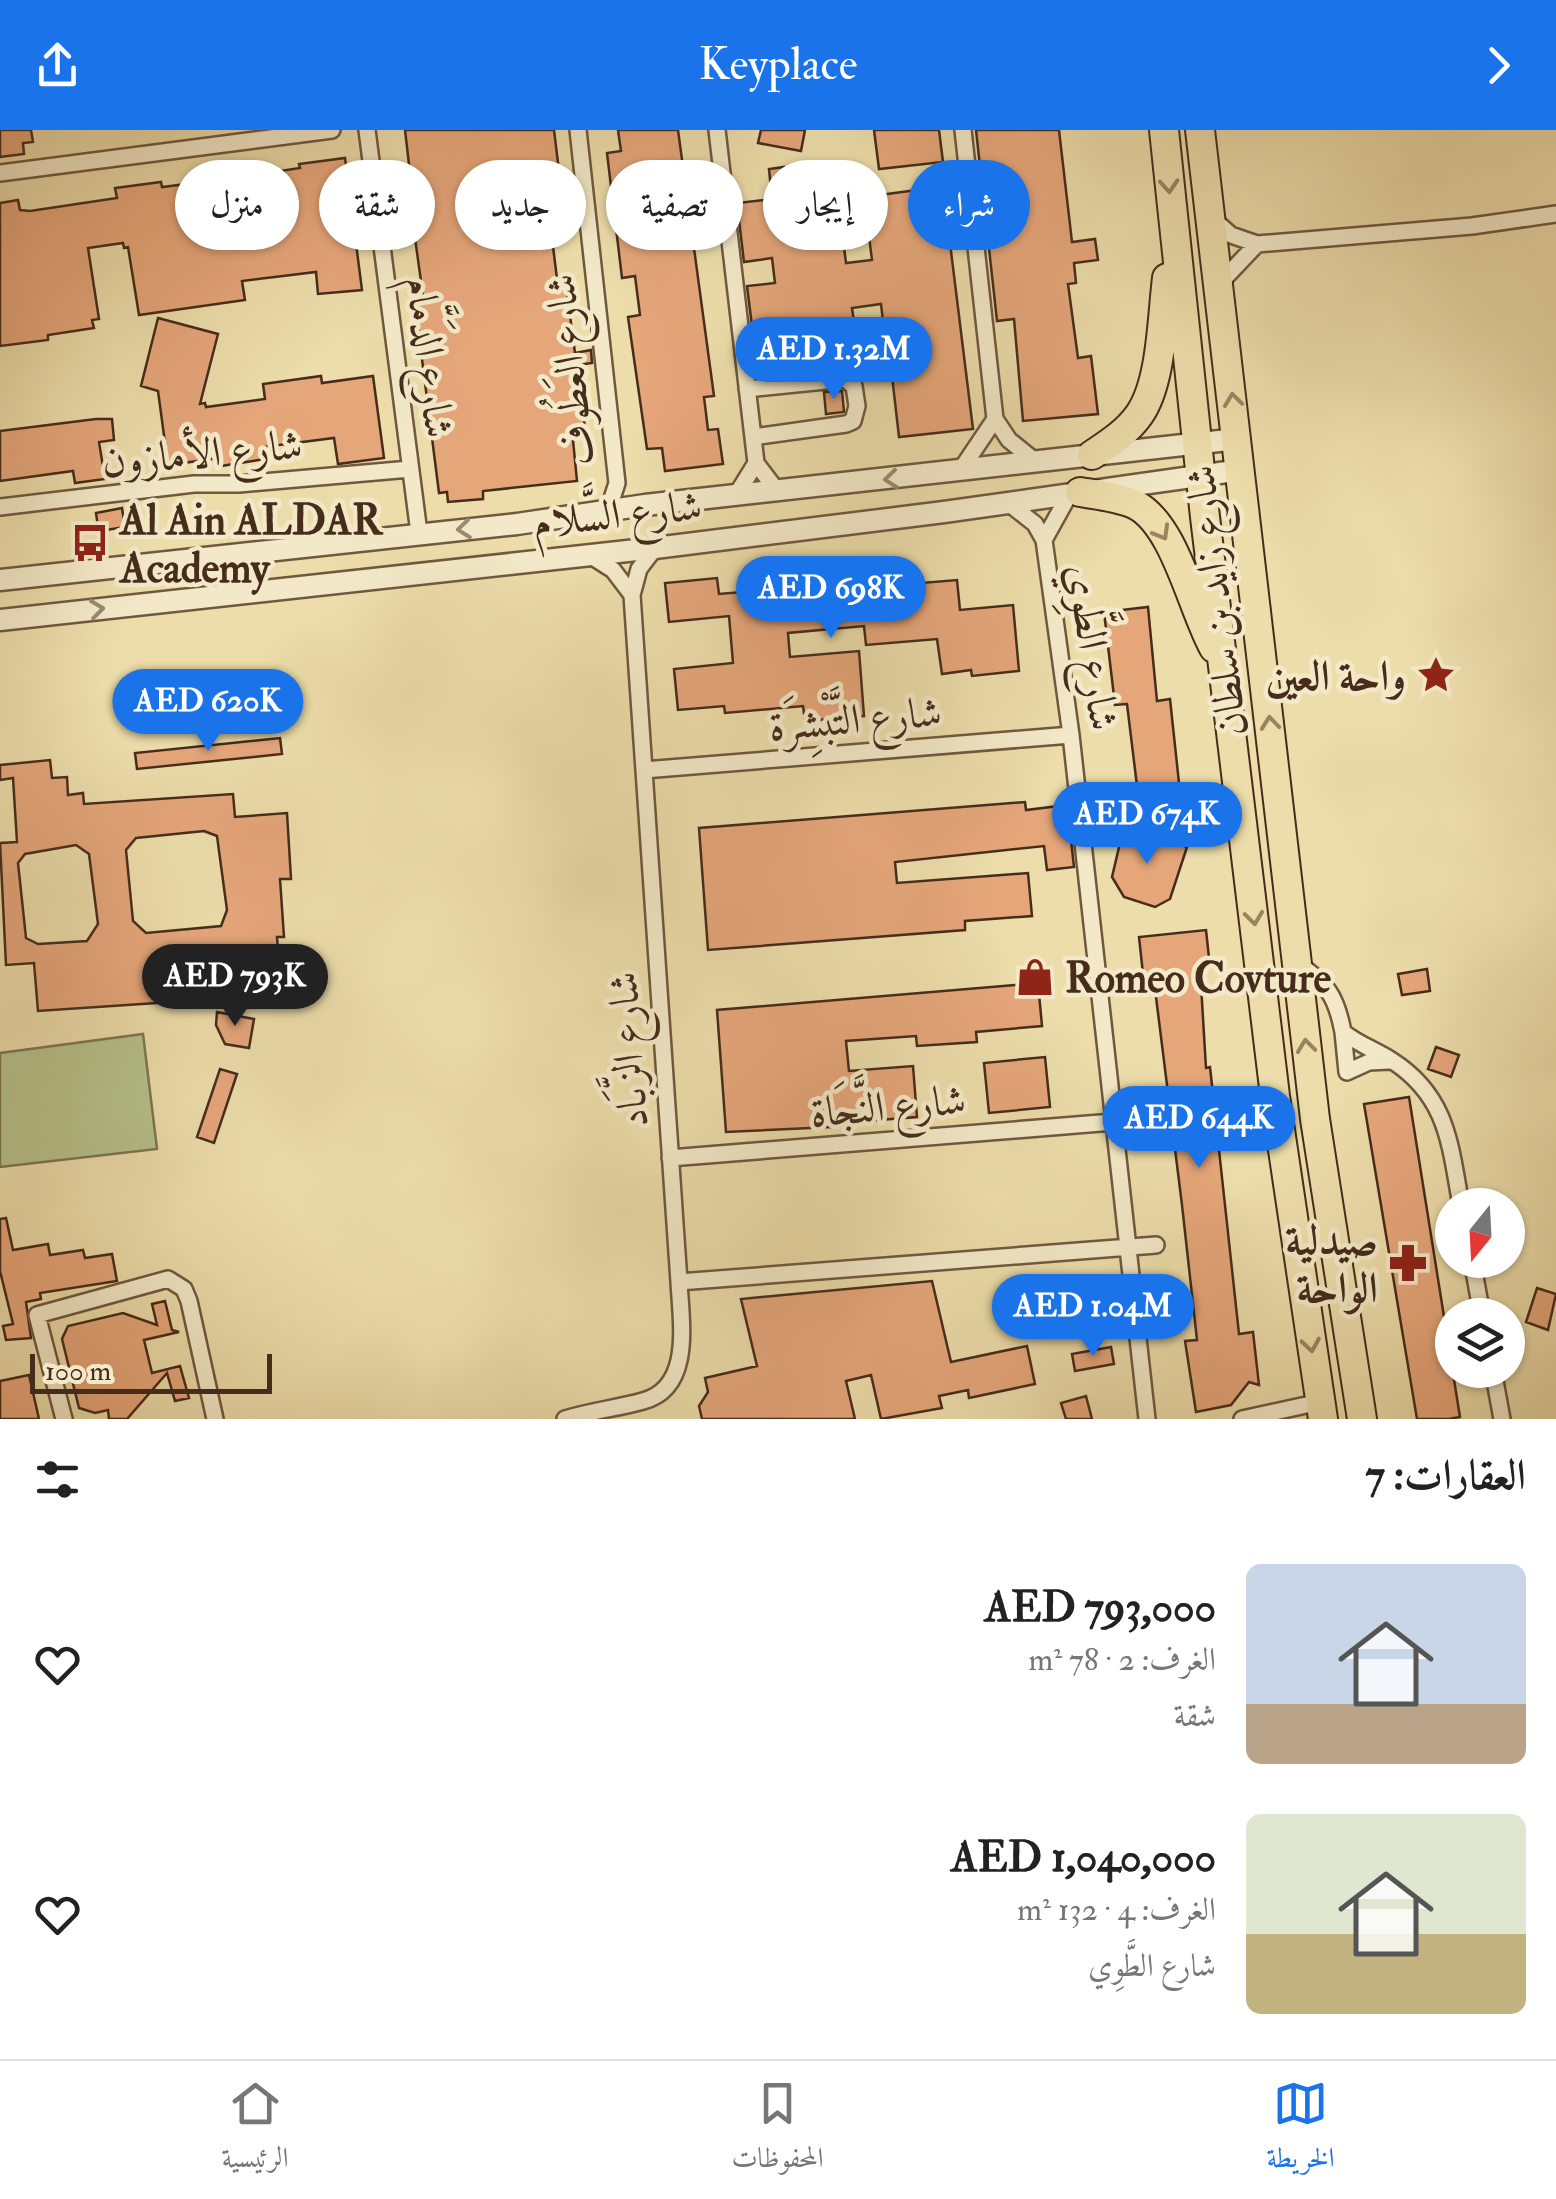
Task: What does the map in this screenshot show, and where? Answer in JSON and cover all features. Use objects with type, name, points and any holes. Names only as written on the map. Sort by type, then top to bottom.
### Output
[{"type":"highway","name":"شارع زايد بن سلطان","points":[[1164,130],[1196,443],[1275,1096],[1322,1411]]},
{"type":"highway","name":"شارع زايد بن سلطان","points":[[1200,130],[1315,1119],[1362,1419]]},
{"type":"highway","points":[[1092,455],[1128,428],[1145,406],[1155,370],[1174,243]]},
{"type":"highway","points":[[1075,493],[1134,504],[1162,528],[1198,619],[1224,665]]},
{"type":"street","points":[[0,174],[332,130]]},
{"type":"street","name":"شارع الدَمَّام","points":[[366,130],[419,533]]},
{"type":"street","name":"شارع العَطُوف","points":[[578,130],[617,483],[608,510]]},
{"type":"street","points":[[717,130],[756,462],[778,492]]},
{"type":"street","points":[[963,130],[994,419],[1008,440],[1035,461]]},
{"type":"street","points":[[1210,216],[1231,235],[1257,244],[1472,226],[1556,214]]},
{"type":"street","points":[[1219,284],[1257,244]]},
{"type":"street","points":[[747,388],[845,379],[854,386],[857,406],[853,421],[846,424],[753,436]]},
{"type":"street","points":[[960,471],[994,419]]},
{"type":"street","name":"شارع السَّلام","points":[[0,580],[1237,439]]},
{"type":"street","points":[[735,497],[756,462]]},
{"type":"street","name":"شارع الأمازون","points":[[0,508],[194,484],[239,484],[410,469]]},
{"type":"street","name":"شارع السَّلام","points":[[0,620],[655,548],[1241,470]]},
{"type":"street","name":"شارع العَطُوف","points":[[617,483],[645,505]]},
{"type":"street","name":"شارع الطَّوِي","points":[[1044,540],[1075,493]]},
{"type":"street","name":"شارع الطَّوِي","points":[[1006,502],[1035,524],[1044,540],[1071,735],[1147,1419]]},
{"type":"street","name":"شارع الزَّبَاد","points":[[565,1419],[647,1400],[672,1384],[680,1344],[632,595],[639,570],[655,548]]},
{"type":"street","points":[[586,554],[613,570],[632,595]]},
{"type":"street","name":"شارع التَّبْشِرَة","points":[[644,770],[1071,735]]},
{"type":"street","points":[[1296,962],[1330,990],[1336,1000],[1347,1072],[1369,1062],[1393,1061]]},
{"type":"street","points":[[1343,1032],[1393,1061],[1422,1087],[1442,1114],[1458,1188]]},
{"type":"street","name":"شارع النَّجَاة","points":[[670,1158],[1113,1122]]},
{"type":"street","points":[[679,1282],[1156,1244]]},
{"type":"street","points":[[64,1419],[36,1315],[168,1279],[184,1289],[189,1300],[215,1419]]},
{"type":"street","points":[[1496,1388],[1502,1419]]},
{"type":"street","points":[[1242,1419],[1322,1411]]},
{"type":"green space","points":[[143,1034],[157,1149],[0,1167],[0,1053]]},
{"type":"building","points":[[0,130],[31,130],[33,142],[23,143],[24,154],[0,157]]},
{"type":"building","points":[[405,130],[554,130],[558,160],[455,160],[455,250],[553,250],[558,287],[566,286],[575,353],[591,350],[592,363],[578,365],[585,429],[572,430],[577,481],[483,491],[483,499],[448,502],[447,492],[439,493],[415,304],[424,303],[417,250],[435,250],[435,160],[408,160]]},
{"type":"building","points":[[618,130],[678,130],[682,160],[608,160],[607,153],[621,151]]},
{"type":"building","points":[[761,130],[805,130],[801,151],[758,143]]},
{"type":"building","points":[[874,130],[939,130],[943,160],[908,160],[908,166],[888,168],[888,160],[878,160]]},
{"type":"building","points":[[976,130],[1059,130],[1072,242],[1095,239],[1098,260],[1074,263],[1076,283],[1068,284],[1078,358],[1091,356],[1098,414],[1023,421],[1014,319],[997,321],[989,250],[1030,250],[1030,160],[979,160]]},
{"type":"building","points":[[319,161],[319,250],[357,250],[362,290],[318,294],[316,272],[242,281],[245,300],[139,315],[128,247],[124,248],[123,243],[88,248],[99,319],[92,320],[94,328],[48,335],[48,340],[0,346],[0,203],[18,200],[20,210],[30,211],[117,198],[115,188],[161,182],[162,187],[175,185],[175,250],[299,250],[299,164]]},
{"type":"building","points":[[908,191],[908,250],[951,250],[973,429],[899,437],[892,376],[900,376],[896,338],[885,339],[881,304],[852,308],[857,343],[851,344],[854,362],[840,364],[841,368],[821,370],[821,366],[758,374],[747,286],[775,283],[772,258],[744,262],[743,202],[763,200],[763,250],[844,250],[846,263],[872,260],[871,250],[888,250],[888,194]]},
{"type":"building","points":[[619,250],[694,250],[714,396],[704,397],[708,430],[718,429],[723,464],[665,471],[662,448],[647,449],[628,317],[640,315],[635,276],[622,278]]},
{"type":"building","points":[[158,318],[218,334],[200,404],[205,403],[206,407],[265,399],[263,384],[321,376],[322,383],[373,376],[384,458],[338,464],[334,438],[263,447],[265,459],[221,466],[220,458],[168,465],[158,391],[141,386]]},
{"type":"building","points":[[842,391],[844,412],[826,414],[824,392]]},
{"type":"building","points":[[112,419],[114,440],[99,442],[105,479],[75,483],[73,471],[0,481],[0,431]]},
{"type":"building","points":[[122,508],[125,527],[98,527],[96,513]]},
{"type":"building","points":[[922,577],[922,583],[957,580],[960,610],[1013,605],[1019,671],[972,676],[971,670],[942,674],[937,639],[866,645],[864,626],[788,633],[790,657],[859,651],[864,716],[805,721],[803,706],[725,713],[724,706],[678,710],[674,669],[733,663],[729,616],[669,622],[665,583],[717,578],[719,594]]},
{"type":"building","points":[[1148,607],[1157,701],[1170,699],[1179,783],[1137,786],[1127,704],[1115,705],[1104,612]]},
{"type":"building","points":[[280,738],[282,754],[137,769],[135,753]]},
{"type":"building","points":[[50,760],[52,778],[67,777],[68,795],[83,793],[84,804],[233,794],[235,817],[287,813],[291,879],[280,879],[284,937],[277,937],[279,961],[255,963],[256,972],[199,975],[201,1000],[38,1011],[34,963],[6,965],[0,843],[17,842],[13,778],[0,780],[0,765]],"holes":[[[204,831],[217,836],[227,910],[221,926],[146,933],[133,921],[126,850],[136,838]],[[76,845],[89,854],[98,924],[87,941],[38,944],[26,938],[18,863],[25,854]]]},
{"type":"building","points":[[1025,802],[1026,810],[1067,805],[1074,867],[1047,870],[1044,846],[895,862],[897,883],[1028,873],[1032,916],[965,921],[965,930],[708,950],[699,828]]},
{"type":"building","points":[[1124,826],[1187,847],[1170,899],[1155,907],[1124,897],[1112,877]]},
{"type":"building","points":[[1206,930],[1210,967],[1200,968],[1206,1068],[1210,1067],[1239,1334],[1253,1332],[1259,1385],[1249,1382],[1231,1405],[1196,1412],[1185,1341],[1197,1340],[1182,1205],[1153,973],[1143,974],[1139,937]]},
{"type":"building","points":[[1427,969],[1430,991],[1402,995],[1398,974]]},
{"type":"building","points":[[1038,983],[1042,1026],[976,1032],[977,1042],[917,1046],[916,1036],[846,1041],[849,1071],[913,1066],[917,1117],[853,1122],[853,1126],[726,1132],[717,1010]]},
{"type":"building","points":[[217,1012],[254,1019],[249,1048],[225,1044],[216,1025]]},
{"type":"building","points":[[1436,1047],[1459,1055],[1451,1077],[1428,1069]]},
{"type":"building","points":[[1045,1057],[1050,1107],[989,1113],[984,1063]]},
{"type":"building","points":[[220,1069],[237,1074],[214,1143],[197,1137]]},
{"type":"building","points":[[1409,1097],[1441,1298],[1435,1298],[1435,1388],[1455,1388],[1460,1417],[1417,1419],[1364,1104]]},
{"type":"building","points":[[6,1218],[13,1250],[48,1244],[50,1255],[83,1250],[85,1258],[112,1254],[117,1281],[40,1293],[41,1299],[26,1302],[31,1338],[6,1340],[3,1326],[13,1324],[0,1271],[0,1219]]},
{"type":"building","points":[[932,1281],[951,1362],[1027,1346],[1035,1384],[969,1398],[968,1390],[939,1396],[942,1408],[881,1419],[871,1375],[846,1381],[855,1419],[702,1419],[699,1406],[708,1392],[705,1378],[757,1366],[741,1299]]},
{"type":"building","points":[[1537,1288],[1556,1294],[1548,1330],[1526,1322]]},
{"type":"building","points":[[165,1301],[172,1330],[179,1332],[144,1340],[152,1373],[180,1366],[189,1398],[175,1401],[167,1373],[127,1419],[109,1419],[108,1410],[95,1413],[79,1408],[62,1339],[68,1326],[123,1313],[157,1325],[152,1304]]},
{"type":"building","points":[[1111,1347],[1114,1364],[1075,1371],[1072,1354]]},
{"type":"building","points":[[29,1375],[39,1419],[0,1419],[0,1381]]},
{"type":"building","points":[[1086,1396],[1092,1419],[1066,1419],[1061,1403]]},
{"type":"place","name":"Al Ain ALDAR Academy","points":[[90,543]]},
{"type":"place","name":"واحة العين","points":[[1436,675]]},
{"type":"place","name":"Romeo Covture","points":[[1035,977]]},
{"type":"place","name":"صيدلية الواحة","points":[[1408,1263]]}]
